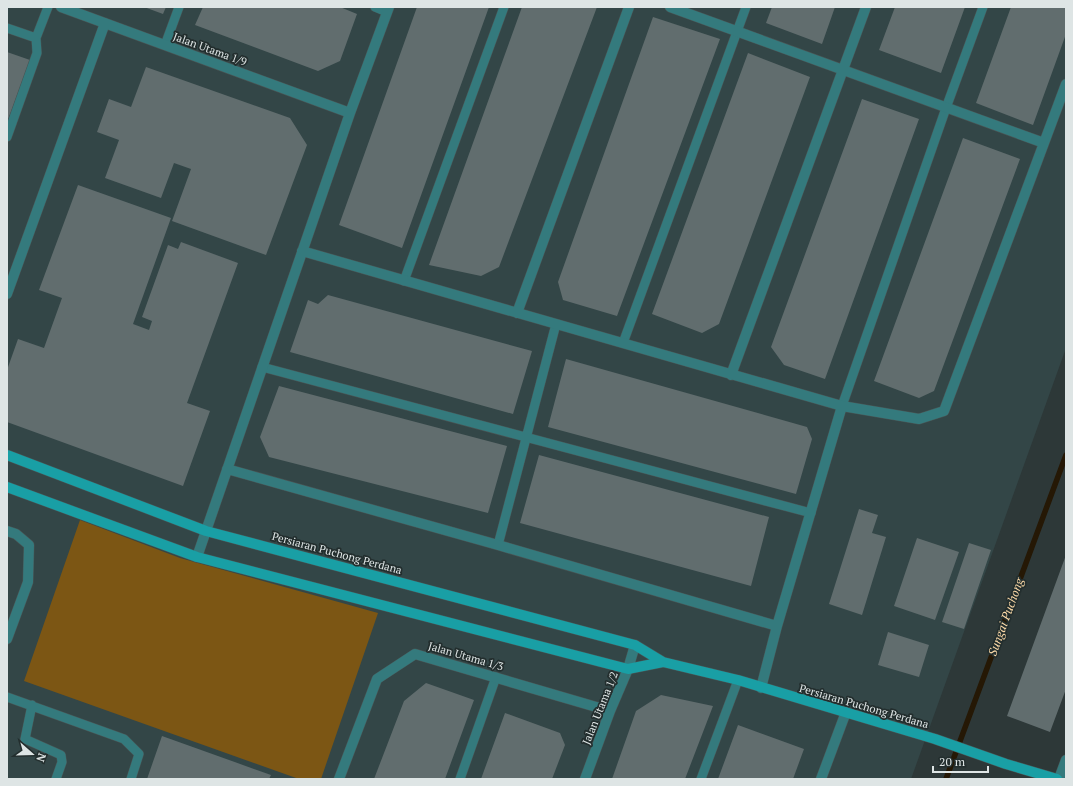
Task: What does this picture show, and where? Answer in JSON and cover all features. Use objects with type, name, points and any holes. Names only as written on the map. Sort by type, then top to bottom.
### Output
[{"type":"street","name":"Jalan Utama 1/9","points":[[61,7],[350,112]]},
{"type":"street","points":[[517,313],[629,7]]},
{"type":"street","points":[[670,7],[1044,143]]},
{"type":"street","points":[[731,374],[866,7]]},
{"type":"street","points":[[197,557],[350,112],[388,9]]},
{"type":"street","points":[[7,294],[105,23]]},
{"type":"street","points":[[302,252],[842,406],[919,419],[944,411],[1066,84]]},
{"type":"street","points":[[761,688],[777,626],[842,406]]},
{"type":"street","name":"Persiaran Puchong Perdana","points":[[7,455],[206,531],[635,645],[663,662],[738,680],[935,739],[1006,764],[1058,779]]},
{"type":"street","points":[[227,469],[498,545],[777,626]]},
{"type":"street","name":"Persiaran Puchong Perdana","points":[[7,487],[197,557],[628,669],[663,662]]},
{"type":"street","points":[[7,531],[16,534],[28,545],[28,582],[7,640]]},
{"type":"street","name":"Jalan Utama 1/2","points":[[585,779],[610,711],[628,669],[635,645]]},
{"type":"street","name":"Jalan Utama 1/3","points":[[339,779],[377,679],[415,654],[610,711]]},
{"type":"street","points":[[821,779],[846,712]]},
{"type":"street","points":[[1058,779],[1066,760]]},
{"type":"lane","points":[[7,137],[37,53],[36,38],[48,7]]},
{"type":"lane","points":[[165,45],[179,7]]},
{"type":"lane","points":[[375,7],[388,9]]},
{"type":"lane","points":[[404,281],[504,7]]},
{"type":"lane","points":[[622,343],[746,7]]},
{"type":"lane","points":[[842,406],[946,108],[983,7]]},
{"type":"lane","points":[[7,28],[36,38]]},
{"type":"lane","points":[[498,545],[556,324]]},
{"type":"lane","points":[[262,367],[811,513]]},
{"type":"lane","points":[[460,779],[496,677]]},
{"type":"lane","points":[[701,779],[738,680]]},
{"type":"lane","points":[[7,697],[124,739],[139,754],[131,779]]},
{"type":"lane","points":[[32,705],[25,739],[61,755],[62,762],[56,779]]},
{"type":"shaded area","points":[[7,7],[1066,7],[1066,348],[911,779],[7,779]]},
{"type":"shaded area","points":[[80,520],[180,558],[378,613],[321,779],[299,779],[24,681]]},
{"type":"building","points":[[144,7],[166,7],[163,14]]},
{"type":"building","points":[[203,7],[340,7],[357,14],[340,61],[318,71],[195,25]]},
{"type":"building","points":[[417,7],[489,7],[402,248],[339,225]]},
{"type":"building","points":[[522,7],[597,7],[499,267],[481,276],[429,265]]},
{"type":"building","points":[[772,7],[835,7],[822,44],[766,23]]},
{"type":"building","points":[[895,7],[965,7],[941,73],[879,50]]},
{"type":"building","points":[[1011,7],[1066,7],[1066,34],[1033,125],[976,103]]},
{"type":"building","points":[[653,17],[720,39],[617,316],[563,300],[558,282]]},
{"type":"building","points":[[7,52],[30,60],[7,123]]},
{"type":"building","points":[[748,53],[810,77],[719,324],[702,333],[652,314]]},
{"type":"building","points":[[146,67],[290,118],[307,145],[266,255],[172,221],[191,169],[174,163],[161,198],[105,178],[119,140],[97,132],[109,99],[131,107]]},
{"type":"building","points":[[862,99],[919,119],[825,379],[784,365],[771,347]]},
{"type":"building","points":[[963,138],[1020,159],[934,391],[919,398],[874,381]]},
{"type":"building","points":[[78,185],[171,218],[133,324],[149,330],[152,321],[142,317],[168,245],[178,249],[181,242],[238,263],[187,403],[210,411],[183,486],[7,422],[7,370],[18,339],[44,348],[62,298],[39,290]]},
{"type":"building","points":[[328,295],[532,351],[513,414],[290,352],[308,300],[318,304]]},
{"type":"building","points":[[566,359],[807,427],[812,439],[796,494],[548,427]]},
{"type":"building","points":[[279,386],[507,446],[488,513],[269,457],[260,437]]},
{"type":"building","points":[[539,455],[769,517],[751,586],[520,523]]},
{"type":"building","points":[[859,509],[878,515],[872,533],[886,537],[862,615],[829,604]]},
{"type":"building","points":[[917,538],[959,552],[935,620],[894,606]]},
{"type":"building","points":[[969,543],[991,550],[964,629],[942,622]]},
{"type":"building","points":[[1066,555],[1066,689],[1050,732],[1007,716]]},
{"type":"building","points":[[888,632],[929,645],[919,677],[878,665]]},
{"type":"building","points":[[426,683],[474,700],[445,779],[374,779],[404,701]]},
{"type":"building","points":[[661,695],[713,706],[685,779],[612,779],[636,711]]},
{"type":"building","points":[[505,713],[560,733],[565,745],[552,779],[481,779]]},
{"type":"building","points":[[738,725],[804,749],[793,779],[718,779]]},
{"type":"building","points":[[162,736],[271,775],[269,779],[147,779]]},
{"type":"waterway","name":"Sungai Puchong","points":[[946,779],[1066,455]]}]
